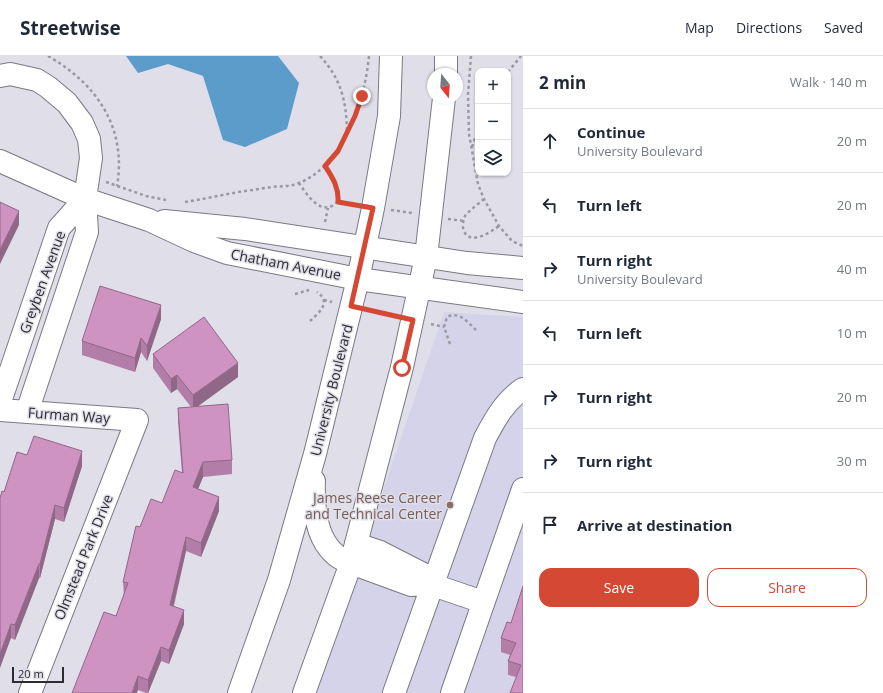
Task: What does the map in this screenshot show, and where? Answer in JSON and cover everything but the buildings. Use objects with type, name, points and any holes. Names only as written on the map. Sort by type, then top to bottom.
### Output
[{"type":"street","name":"University Boulevard","points":[[239,693],[279,580],[315,454],[358,278],[373,208],[389,116],[391,56]]},
{"type":"street","points":[[446,56],[446,68]]},
{"type":"street","points":[[0,76],[10,74],[37,80],[67,103],[82,123],[89,139],[91,158],[85,199]]},
{"type":"street","points":[[304,693],[353,554],[402,368],[426,257],[443,104]]},
{"type":"street","name":"Chatham Avenue","points":[[0,161],[85,199],[149,220],[194,241],[227,253],[358,278],[523,302]]},
{"type":"street","name":"Greyben Avenue","points":[[0,402],[59,228],[85,199]]},
{"type":"street","name":"Greyben Avenue","points":[[27,412],[87,232],[85,199]]},
{"type":"street","name":"Chatham Avenue","points":[[149,220],[245,229],[467,263],[523,268]]},
{"type":"street","points":[[394,693],[485,438],[499,412],[521,394]]},
{"type":"street","name":"Furman Way","points":[[0,410],[137,420]]},
{"type":"street","name":"Olmstead Park Drive","points":[[30,693],[137,420]]},
{"type":"street","points":[[315,454],[314,505],[319,529],[329,548],[337,556],[353,554],[411,585],[432,584],[483,602]]},
{"type":"street","points":[[452,693],[523,489]]},
{"type":"path","points":[[320,56],[338,80],[344,96],[347,131]]},
{"type":"path","points":[[183,202],[230,193],[288,186],[299,183],[325,166],[338,151],[355,116],[362,96],[369,56]]},
{"type":"path","points":[[471,56],[468,102],[471,148],[478,184],[484,199],[499,226],[512,241],[523,246]]},
{"type":"path","points":[[511,68],[521,56]]},
{"type":"path","points":[[471,148],[475,137]]},
{"type":"path","points":[[299,183],[308,197],[322,207],[328,208],[334,206],[338,202],[338,192],[325,166]]},
{"type":"path","points":[[89,176],[146,196],[170,201]]},
{"type":"path","points":[[484,199],[465,217],[463,229],[465,234],[471,238],[486,235],[499,226]]},
{"type":"path","points":[[338,202],[464,221]]},
{"type":"path","points":[[295,294],[313,290],[322,295],[324,300],[322,307],[319,313],[310,321]]},
{"type":"path","points":[[324,300],[444,327]]},
{"type":"path","points":[[450,344],[444,327],[448,317],[458,315],[476,330]]},
{"type":"shaded area","name":"James Reese Career and Technical Center","points":[[444,312],[523,317],[523,693],[314,693]]},
{"type":"water","points":[[126,56],[278,56],[299,83],[287,129],[245,147],[223,140],[203,76],[168,64],[138,73]]},
{"type":"place","name":"James Reese Career and Technical Center","points":[[450,505]]},
{"type":"route","points":[[362,96],[355,116],[338,151],[325,166],[338,192],[338,202],[373,208],[351,306],[413,320],[402,368]]}]
